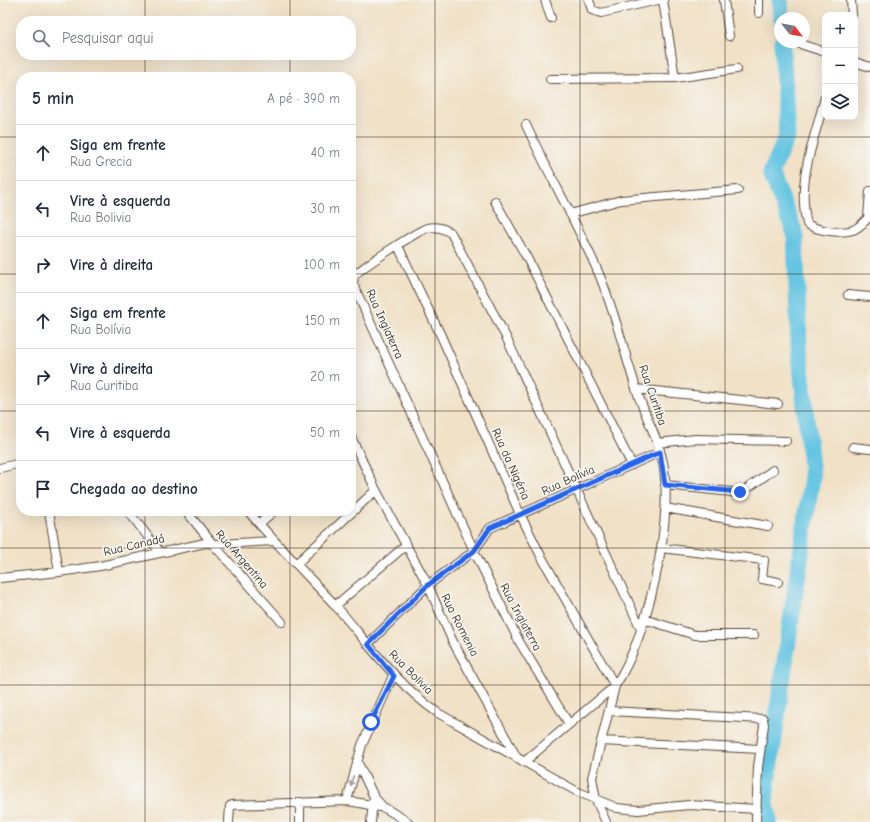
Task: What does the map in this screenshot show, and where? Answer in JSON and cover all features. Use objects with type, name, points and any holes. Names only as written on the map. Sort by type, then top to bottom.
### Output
[{"type":"street","points":[[545,0],[551,18]]},
{"type":"street","points":[[589,0],[592,10],[601,14],[658,0]]},
{"type":"street","points":[[663,0],[675,78]]},
{"type":"street","points":[[724,0],[729,36]]},
{"type":"street","points":[[759,0],[759,13]]},
{"type":"street","points":[[851,0],[852,12]]},
{"type":"street","points":[[810,47],[822,51]]},
{"type":"street","points":[[858,63],[870,67]]},
{"type":"street","points":[[550,79],[675,78],[737,69]]},
{"type":"street","points":[[822,109],[802,187],[803,209],[807,224],[814,229],[837,231],[854,230],[868,218],[870,191]]},
{"type":"street","name":"Rua Curitiba","points":[[526,125],[592,258],[609,300],[636,389],[660,452],[665,485],[665,508],[661,548],[641,629],[630,659],[615,686]]},
{"type":"street","points":[[570,214],[606,203],[628,199],[738,190]]},
{"type":"street","points":[[495,201],[527,258],[632,465]]},
{"type":"street","name":"Rua Inglaterra","points":[[356,274],[363,268],[428,228],[441,227],[451,233],[495,316],[641,629]]},
{"type":"street","name":"Rua da Nigéria","points":[[398,246],[442,338],[520,514],[541,556],[615,686]]},
{"type":"street","name":"Rua Inglaterra","points":[[356,291],[474,551],[520,643],[569,724]]},
{"type":"street","points":[[848,295],[870,297]]},
{"type":"street","points":[[636,389],[778,404]]},
{"type":"street","points":[[657,444],[695,439],[786,441]]},
{"type":"street","points":[[853,447],[870,449]]},
{"type":"street","name":"Rua Romenia","points":[[356,449],[405,546],[428,585],[452,640],[520,760]]},
{"type":"street","name":"Rua Bolívia","points":[[368,644],[428,585],[474,551],[490,528],[660,452]]},
{"type":"street","points":[[0,468],[16,463]]},
{"type":"street","points":[[665,485],[740,492],[773,470]]},
{"type":"street","points":[[356,508],[376,490]]},
{"type":"street","points":[[665,508],[768,526]]},
{"type":"street","points":[[50,516],[59,572]]},
{"type":"street","points":[[132,516],[160,552]]},
{"type":"street","name":"Rua Argentina","points":[[190,516],[282,622]]},
{"type":"street","name":"Rua Bolivia","points":[[252,516],[335,606],[394,676],[422,702],[438,713],[520,760],[596,800],[617,808],[630,810],[689,805],[757,809]]},
{"type":"street","points":[[259,524],[268,516]]},
{"type":"street","points":[[296,564],[348,516]]},
{"type":"street","name":"Rua Canadá","points":[[0,578],[100,566],[205,542],[274,541]]},
{"type":"street","points":[[335,606],[405,546]]},
{"type":"street","points":[[661,548],[764,560],[762,579],[778,582]]},
{"type":"street","points":[[644,619],[695,635],[754,635]]},
{"type":"street","points":[[347,801],[368,728],[394,676]]},
{"type":"street","points":[[606,822],[596,800],[592,778],[615,686]]},
{"type":"street","points":[[520,760],[569,724],[615,686]]},
{"type":"street","points":[[609,711],[760,718],[764,722],[756,786],[756,822]]},
{"type":"street","points":[[601,741],[760,748]]},
{"type":"street","points":[[357,762],[373,801],[372,822]]},
{"type":"street","points":[[229,822],[230,805],[373,801],[408,822]]},
{"type":"street","points":[[300,802],[300,822]]},
{"type":"waterway","points":[[780,0],[781,12]]},
{"type":"waterway","points":[[769,822],[765,798],[812,477],[799,346],[795,233],[771,173],[787,136],[782,48]]},
{"type":"route","points":[[371,722],[394,676],[368,644],[428,585],[474,551],[490,528],[660,452],[664,466],[665,485],[698,490],[740,492]]}]
